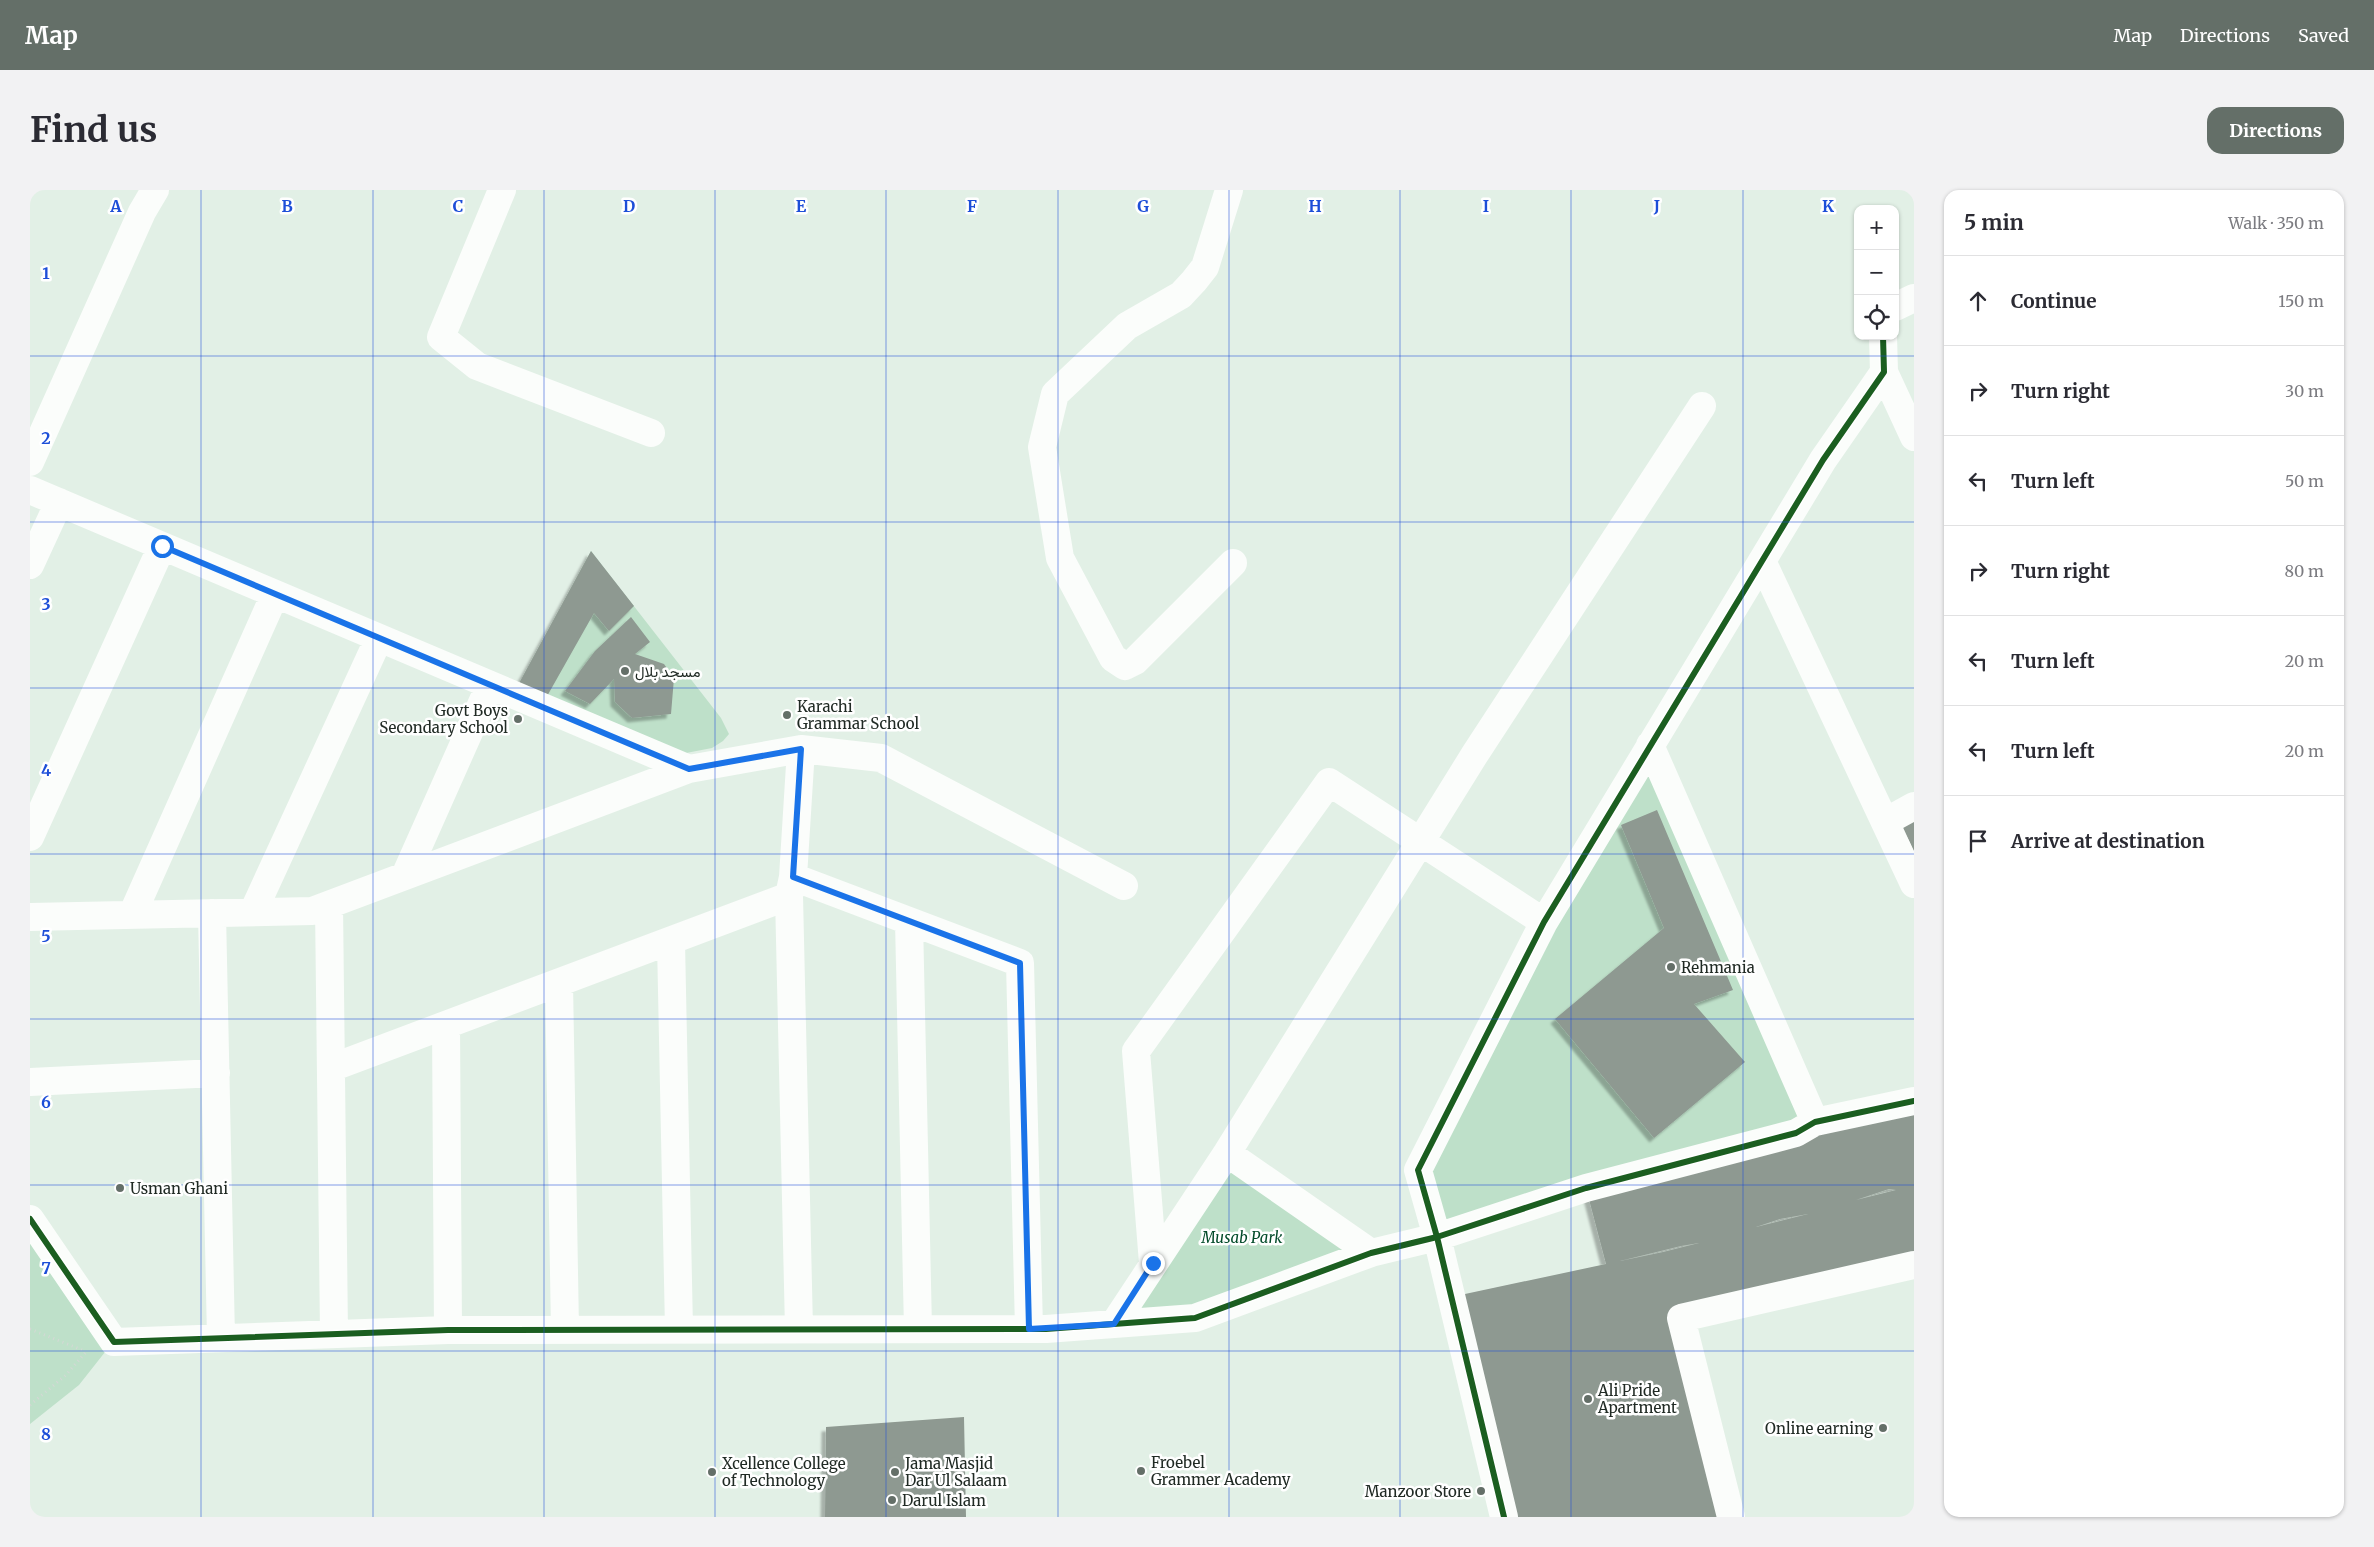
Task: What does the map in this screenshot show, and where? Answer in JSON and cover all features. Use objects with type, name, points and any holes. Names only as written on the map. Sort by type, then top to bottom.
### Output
[{"type":"street","points":[[30,462],[142,212],[155,190]]},
{"type":"street","points":[[502,190],[440,336],[477,366],[651,433]]},
{"type":"street","points":[[1229,190],[1205,267],[1181,295],[1126,326],[1055,394],[1042,447],[1060,558],[1113,658],[1125,666],[1135,661],[1233,563]]},
{"type":"street","points":[[1899,304],[1914,298]]},
{"type":"street","points":[[1883,340],[1884,372],[1914,437]]},
{"type":"street","points":[[1504,1517],[1437,1237],[1418,1170],[1544,922],[1823,460],[1884,372]]},
{"type":"street","points":[[1114,1324],[1227,1152],[1480,745],[1702,406]]},
{"type":"street","points":[[30,490],[689,769]]},
{"type":"street","points":[[30,565],[58,502]]},
{"type":"street","points":[[30,837],[162,546]]},
{"type":"street","points":[[1762,561],[1914,884]]},
{"type":"street","points":[[132,915],[275,594]]},
{"type":"street","points":[[253,912],[379,638]]},
{"type":"street","points":[[405,876],[490,685]]},
{"type":"street","points":[[1650,745],[1815,1122]]},
{"type":"street","points":[[30,917],[312,911],[689,769],[801,749],[881,758],[1124,886]]},
{"type":"street","points":[[799,1329],[791,886],[801,749]]},
{"type":"street","points":[[1153,1263],[1136,1051],[1329,782],[1544,922]]},
{"type":"street","points":[[1885,822],[1914,806]]},
{"type":"street","points":[[331,1068],[671,942],[791,886],[909,921],[1020,963],[1029,1329]]},
{"type":"street","points":[[329,905],[334,1334]]},
{"type":"street","points":[[212,913],[222,1338]]},
{"type":"street","points":[[909,921],[918,1329]]},
{"type":"street","points":[[671,942],[679,1329]]},
{"type":"street","points":[[559,983],[565,1330]]},
{"type":"street","points":[[446,1025],[448,1330]]},
{"type":"street","points":[[30,1082],[216,1073]]},
{"type":"street","points":[[30,1219],[114,1342],[448,1330],[1029,1329],[1114,1324],[1195,1318],[1371,1253],[1437,1237],[1586,1188],[1796,1132],[1815,1122],[1914,1101]]},
{"type":"street","points":[[1227,1152],[1371,1253]]},
{"type":"street","points":[[1731,1517],[1681,1318],[1914,1265]]},
{"type":"path","points":[[30,1330],[86,1352]]},
{"type":"path","points":[[81,1344],[86,1352]]},
{"type":"path","points":[[30,1405],[66,1375],[86,1352]]},
{"type":"green space","points":[[591,551],[721,718],[729,734],[723,741],[712,748],[681,754],[517,687]]},
{"type":"green space","points":[[1650,745],[1815,1122],[1437,1237],[1418,1170]]},
{"type":"green space","name":"Musab Park","points":[[1227,1153],[1371,1253],[1195,1318],[1114,1324]]},
{"type":"green space","points":[[30,1238],[109,1347],[79,1385],[30,1424]]},
{"type":"building","name":"مسجد بلال","points":[[591,551],[634,606],[609,631],[594,613],[546,698],[517,687]]},
{"type":"building","name":"مسجد بلال","points":[[631,617],[650,642],[635,654],[664,664],[674,678],[671,714],[632,718],[615,702],[614,679],[590,704],[565,691],[595,651]]},
{"type":"building","points":[[1914,806],[1914,852],[1897,814]]},
{"type":"building","name":"Rehmania","points":[[1657,810],[1733,990],[1694,1004],[1745,1062],[1654,1138],[1555,1019],[1664,928],[1621,825]]},
{"type":"building","points":[[1914,1101],[1914,1265],[1680,1319],[1730,1517],[1504,1517],[1451,1297],[1606,1264],[1586,1188]],"holes":[[[1889,1189],[1896,1190],[1856,1200]],[[1808,1214],[1756,1227],[1780,1219]],[[1699,1243],[1620,1261],[1681,1246]]]},
{"type":"building","name":"Jama Masjid Dar Ul Salaam","points":[[964,1417],[966,1517],[825,1517],[826,1427]]},
{"type":"cycle path","points":[[1504,1517],[1437,1237],[1418,1170],[1544,922],[1823,460],[1884,372],[1883,340]]},
{"type":"cycle path","points":[[30,1219],[114,1342],[448,1330],[1046,1329],[1195,1318],[1371,1253],[1437,1237],[1586,1188],[1796,1133],[1815,1122],[1914,1101]]},
{"type":"place","name":"مسجد بلال","points":[[625,671]]},
{"type":"place","name":"Karachi Grammar School","points":[[787,715]]},
{"type":"place","name":"Govt Boys Secondary School","points":[[518,719]]},
{"type":"place","name":"Rehmania","points":[[1671,967]]},
{"type":"place","name":"Usman Ghani","points":[[120,1188]]},
{"type":"place","name":"Ali Pride Apartment","points":[[1588,1399]]},
{"type":"place","name":"Online earning","points":[[1883,1428]]},
{"type":"place","name":"Froebel Grammer Academy","points":[[1141,1471]]},
{"type":"place","name":"Xcellence College of Technology","points":[[712,1472]]},
{"type":"place","name":"Jama Masjid Dar Ul Salaam","points":[[895,1472]]},
{"type":"place","name":"Manzoor Store","points":[[1481,1491]]},
{"type":"place","name":"Darul Islam","points":[[892,1500]]},
{"type":"route","points":[[162,546],[689,769],[801,749],[793,877],[1020,963],[1029,1329],[1114,1324],[1153,1263]]}]
